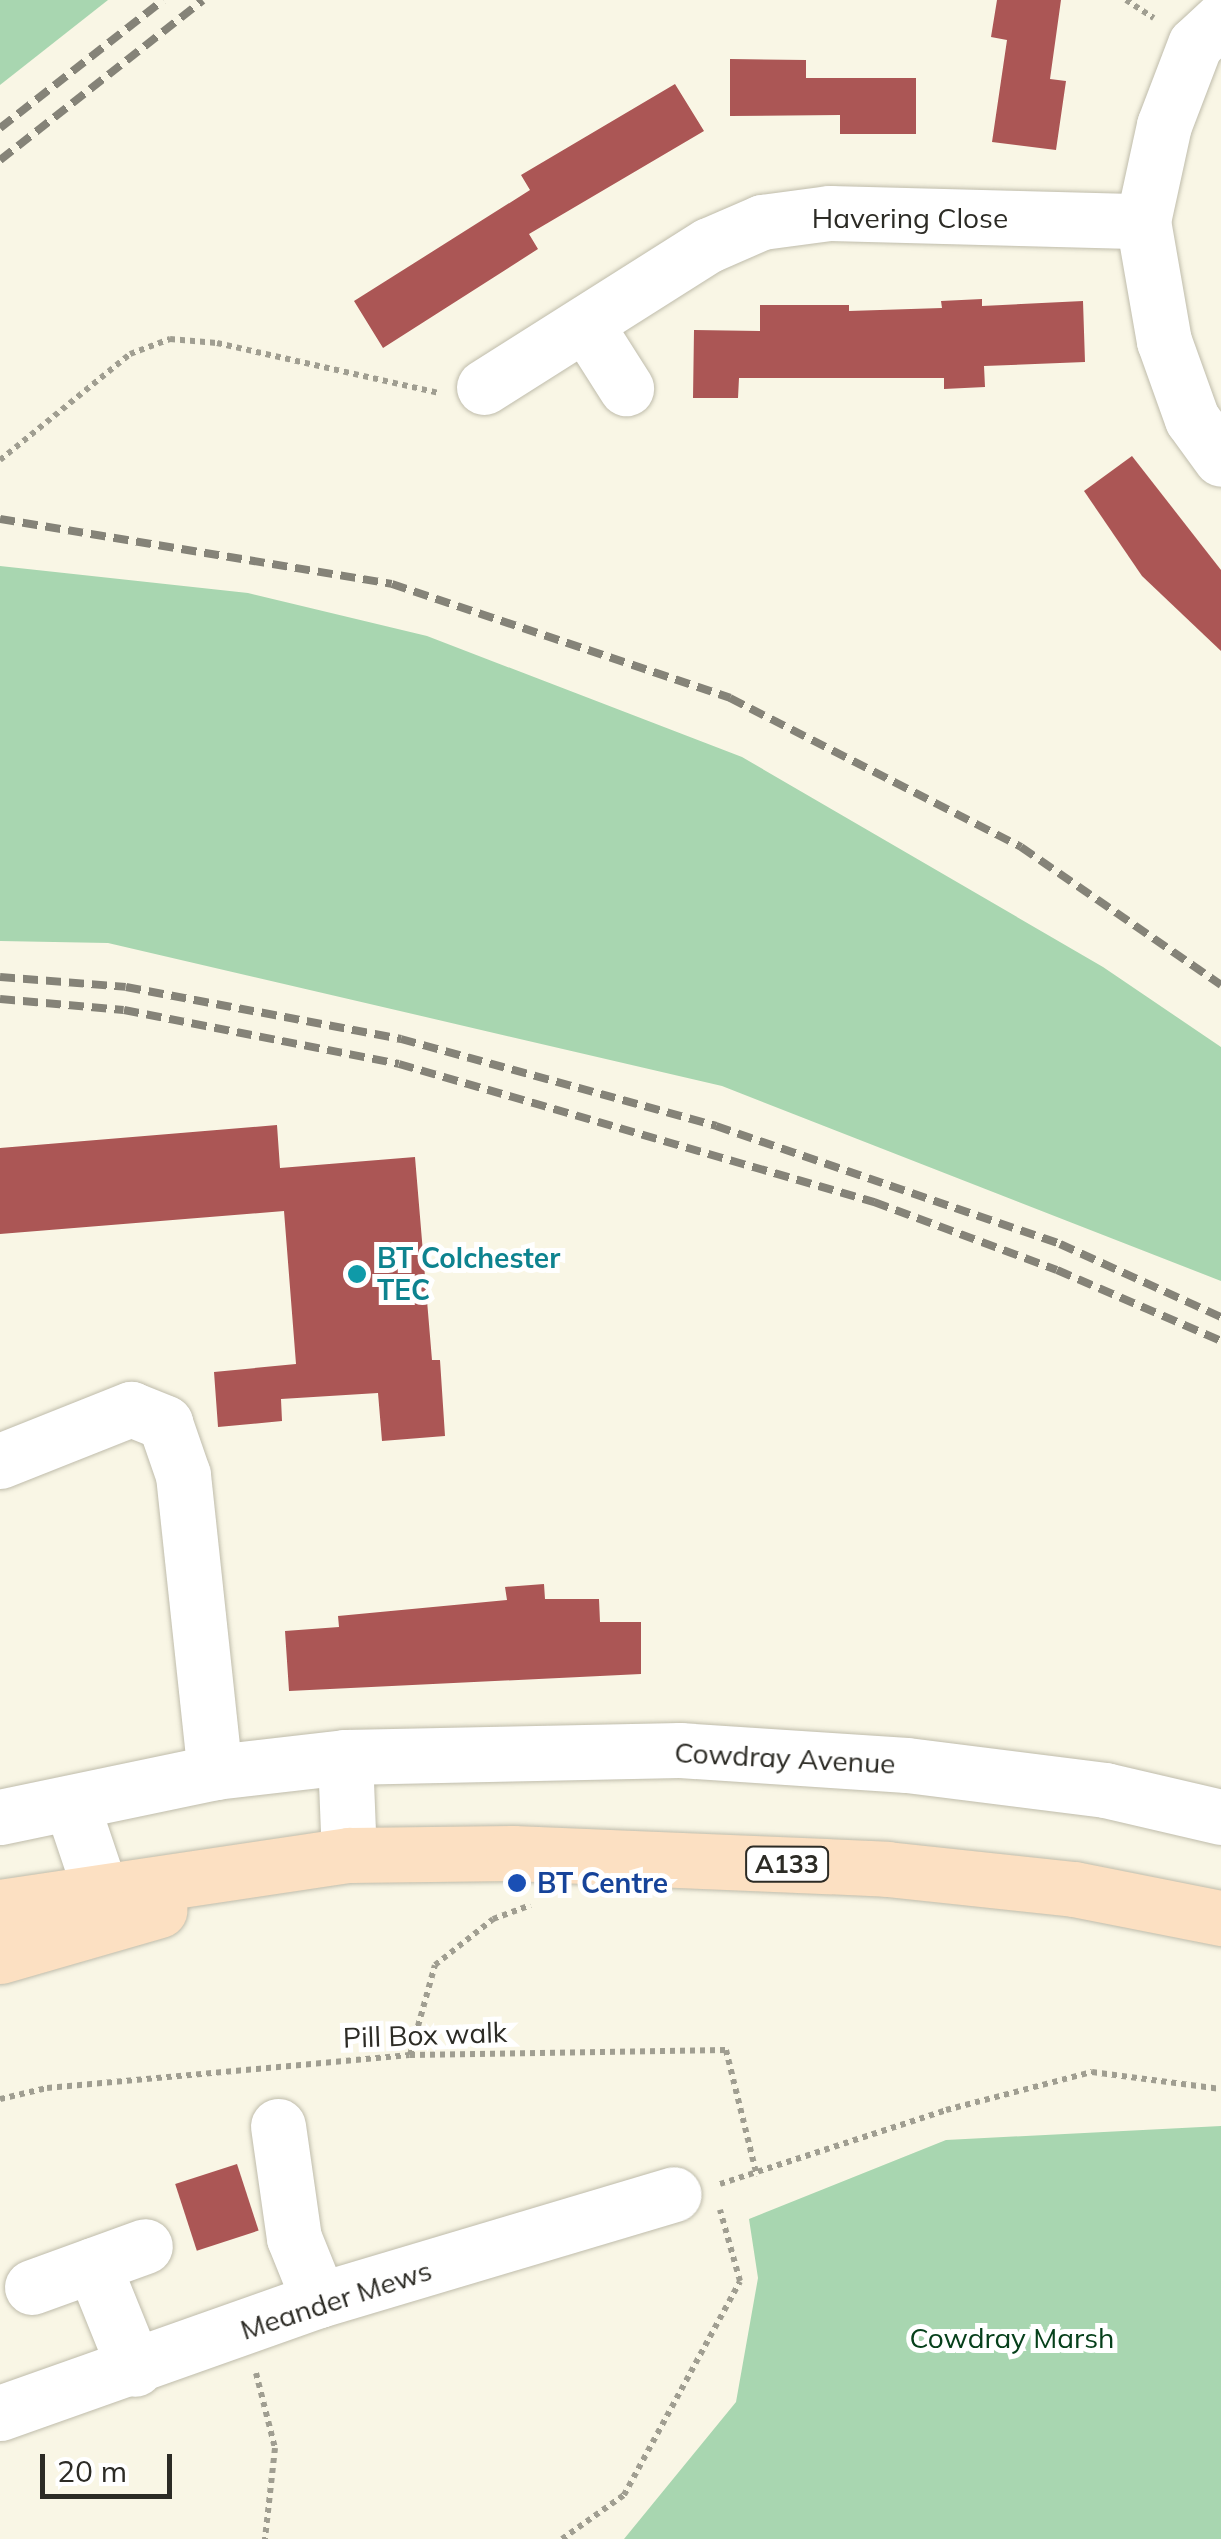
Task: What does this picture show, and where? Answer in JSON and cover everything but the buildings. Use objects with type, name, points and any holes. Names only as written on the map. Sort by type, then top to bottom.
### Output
[{"type":"main road","name":"A133","points":[[0,1908],[100,1890],[349,1856],[512,1853],[887,1868],[1074,1889],[1221,1918]]},
{"type":"main road","name":"A133","points":[[0,1956],[349,1856]]},
{"type":"street","points":[[1221,20],[1195,44],[1164,125],[1143,221],[1164,342],[1192,420],[1221,459]]},
{"type":"street","name":"Havering Close","points":[[484,387],[710,245],[762,222],[829,213],[1143,221]]},
{"type":"street","points":[[586,325],[626,388]]},
{"type":"street","points":[[0,1461],[130,1408],[165,1422],[183,1475],[215,1772]]},
{"type":"street","name":"Cowdray Avenue","points":[[0,1817],[215,1772],[345,1757],[680,1750],[906,1765],[1105,1790],[1221,1817]]},
{"type":"street","points":[[345,1757],[349,1856]]},
{"type":"street","points":[[72,1803],[100,1890]]},
{"type":"street","points":[[278,2126],[294,2238],[318,2300]]},
{"type":"street","name":"Meander Mews","points":[[0,2414],[318,2300],[694,2190]]},
{"type":"street","points":[[32,2287],[145,2246]]},
{"type":"street","points":[[93,2266],[134,2369]]},
{"type":"path","points":[[0,460],[130,354],[170,339],[217,342],[465,399],[484,387]]},
{"type":"path","points":[[410,2055],[435,1965],[493,1919],[549,1898]]},
{"type":"path","name":"Pill Box walk","points":[[0,2099],[47,2088],[410,2055],[726,2050],[757,2176]]},
{"type":"path","points":[[562,2539],[624,2495],[740,2282],[694,2190],[757,2176],[946,2110],[1092,2072],[1221,2089]]},
{"type":"path","points":[[245,2329],[275,2448],[265,2539]]},
{"type":"green space","points":[[0,0],[108,0],[0,85]]},
{"type":"green space","points":[[0,566],[248,593],[427,636],[742,757],[1103,967],[1221,1047],[1221,1281],[722,1086],[108,943],[0,941]]},
{"type":"green space","name":"Cowdray Marsh","points":[[1221,2126],[1221,2539],[624,2539],[736,2402],[758,2278],[749,2219],[946,2140]]},
{"type":"railway","points":[[0,128],[163,0]]},
{"type":"railway","points":[[0,160],[203,0]]},
{"type":"railway","points":[[0,519],[392,584],[730,698],[1021,847],[1221,985]]},
{"type":"railway","points":[[0,977],[126,987],[401,1039],[716,1126],[1060,1244],[1221,1317]]},
{"type":"railway","points":[[0,999],[124,1010],[399,1064],[874,1202],[1057,1270],[1221,1341]]},
{"type":"place","name":"BT Colchester TEC","points":[[357,1274]]},
{"type":"place","name":"BT Centre","points":[[517,1883]]}]
